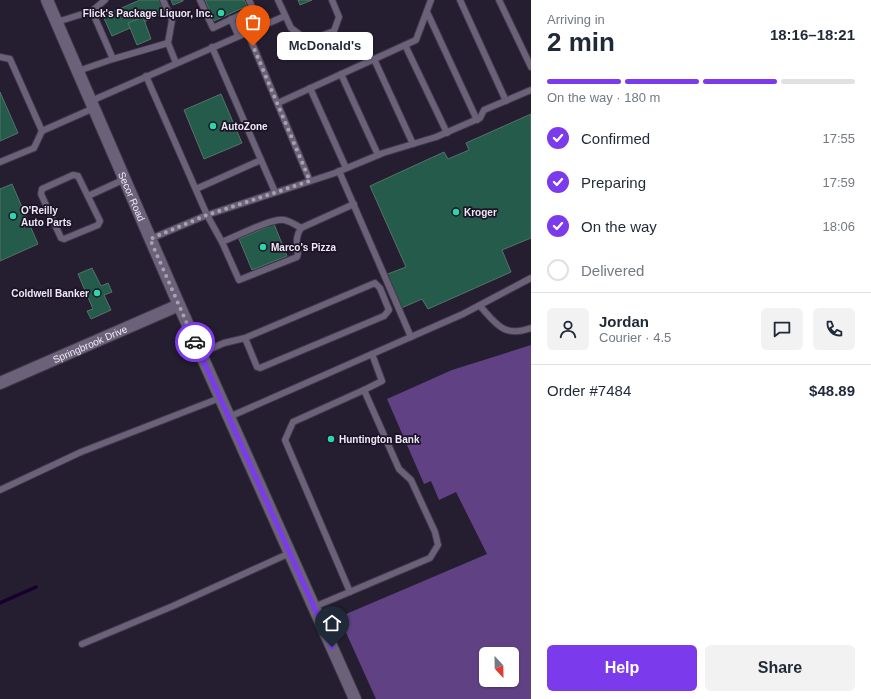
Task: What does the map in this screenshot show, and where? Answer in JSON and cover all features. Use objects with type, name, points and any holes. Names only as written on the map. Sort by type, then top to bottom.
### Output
[{"type":"street","name":"Secor Road","points":[[47,0],[179,305],[355,699]]},
{"type":"street","name":"Springbrook Drive","points":[[0,383],[179,305]]},
{"type":"lane","points":[[57,22],[92,11],[105,0]]},
{"type":"lane","points":[[163,0],[172,20],[168,43],[176,63]]},
{"type":"lane","points":[[200,0],[213,28],[253,9],[249,0]]},
{"type":"lane","points":[[278,0],[291,28],[308,41],[334,31],[339,17],[332,0]]},
{"type":"lane","points":[[278,103],[416,40],[431,0]]},
{"type":"lane","points":[[460,0],[506,101]]},
{"type":"lane","points":[[499,0],[531,66]]},
{"type":"lane","points":[[92,11],[113,59]]},
{"type":"lane","points":[[427,12],[477,120]]},
{"type":"lane","points":[[0,162],[34,148],[42,132],[146,76],[247,31],[285,16]]},
{"type":"lane","points":[[231,19],[238,36]]},
{"type":"lane","points":[[247,31],[310,181]]},
{"type":"lane","points":[[78,71],[168,43]]},
{"type":"lane","points":[[405,45],[447,133]]},
{"type":"lane","points":[[212,47],[275,192]]},
{"type":"lane","points":[[0,56],[10,59],[42,132]]},
{"type":"lane","points":[[374,59],[413,144]]},
{"type":"lane","points":[[341,74],[378,155]]},
{"type":"lane","points":[[146,76],[207,215],[222,242],[239,280],[297,257],[298,253],[296,239],[301,228],[354,204]]},
{"type":"lane","points":[[310,88],[346,168]]},
{"type":"lane","points":[[150,239],[207,215],[339,171],[378,155],[447,133],[477,120],[480,118],[484,110],[531,90]]},
{"type":"lane","points":[[196,189],[261,160]]},
{"type":"lane","points":[[339,171],[411,337]]},
{"type":"lane","points":[[73,175],[78,176],[88,196],[100,221],[98,225],[64,240],[61,238],[41,194],[42,189],[73,175]]},
{"type":"lane","points":[[88,196],[125,180]]},
{"type":"lane","points":[[222,242],[278,220],[290,222],[301,228]]},
{"type":"lane","points":[[229,417],[480,306],[531,278]]},
{"type":"lane","points":[[201,354],[224,343],[245,338],[375,283],[380,288],[389,310],[384,316],[260,368],[257,367],[245,338]]},
{"type":"lane","points":[[480,306],[495,323],[504,330],[521,332],[531,328]]},
{"type":"lane","points":[[350,592],[285,440],[293,422],[382,381],[372,354]]},
{"type":"lane","points":[[314,607],[430,558],[438,545],[435,532],[411,480],[399,469],[364,390]]},
{"type":"lane","points":[[0,490],[81,452],[220,398]]},
{"type":"lane","points":[[82,644],[172,606],[290,553]]},
{"type":"shaded area","points":[[531,345],[531,699],[376,699],[339,617],[487,554],[456,492],[439,500],[431,481],[424,484],[387,399],[452,370]]},
{"type":"building","points":[[140,0],[159,0],[164,13],[112,36],[103,16]]},
{"type":"building","points":[[171,0],[183,0],[183,1],[173,5]]},
{"type":"building","name":"Flick's Package Liquor, Inc.","points":[[205,0],[244,0],[247,6],[214,21]]},
{"type":"building","points":[[298,0],[312,0],[300,5]]},
{"type":"building","points":[[143,17],[151,39],[137,45],[128,23]]},
{"type":"building","points":[[0,92],[18,133],[0,141]]},
{"type":"building","name":"AutoZone","points":[[221,94],[242,143],[204,159],[184,110]]},
{"type":"building","name":"Kroger","points":[[531,114],[531,238],[502,250],[511,272],[428,309],[422,299],[399,309],[385,275],[406,267],[370,186],[444,152],[448,159],[469,150],[466,143]]},
{"type":"building","name":"O'Reilly Auto Parts","points":[[12,184],[38,244],[0,261],[0,189]]},
{"type":"building","name":"Marco's Pizza","points":[[274,224],[287,256],[252,270],[239,239]]},
{"type":"building","name":"Coldwell Banker","points":[[92,268],[101,286],[108,283],[112,292],[104,295],[111,310],[91,319],[87,311],[93,309],[78,274]]},
{"type":"waterway","points":[[0,603],[36,587]]},
{"type":"way so far","points":[[195,342],[150,239],[207,215],[310,181],[253,46]]},
{"type":"place","name":"Flick's Package Liquor, Inc.","points":[[221,13]]},
{"type":"place","name":"McDonald's","points":[[253,46]]},
{"type":"place","name":"AutoZone","points":[[213,126]]},
{"type":"place","name":"Kroger","points":[[456,212]]},
{"type":"place","name":"O'Reilly Auto Parts","points":[[13,216]]},
{"type":"place","name":"Marco's Pizza","points":[[263,247]]},
{"type":"place","name":"Coldwell Banker","points":[[97,293]]},
{"type":"place","name":"Huntington Bank","points":[[331,439]]},
{"type":"route","points":[[195,342],[332,647]]}]
